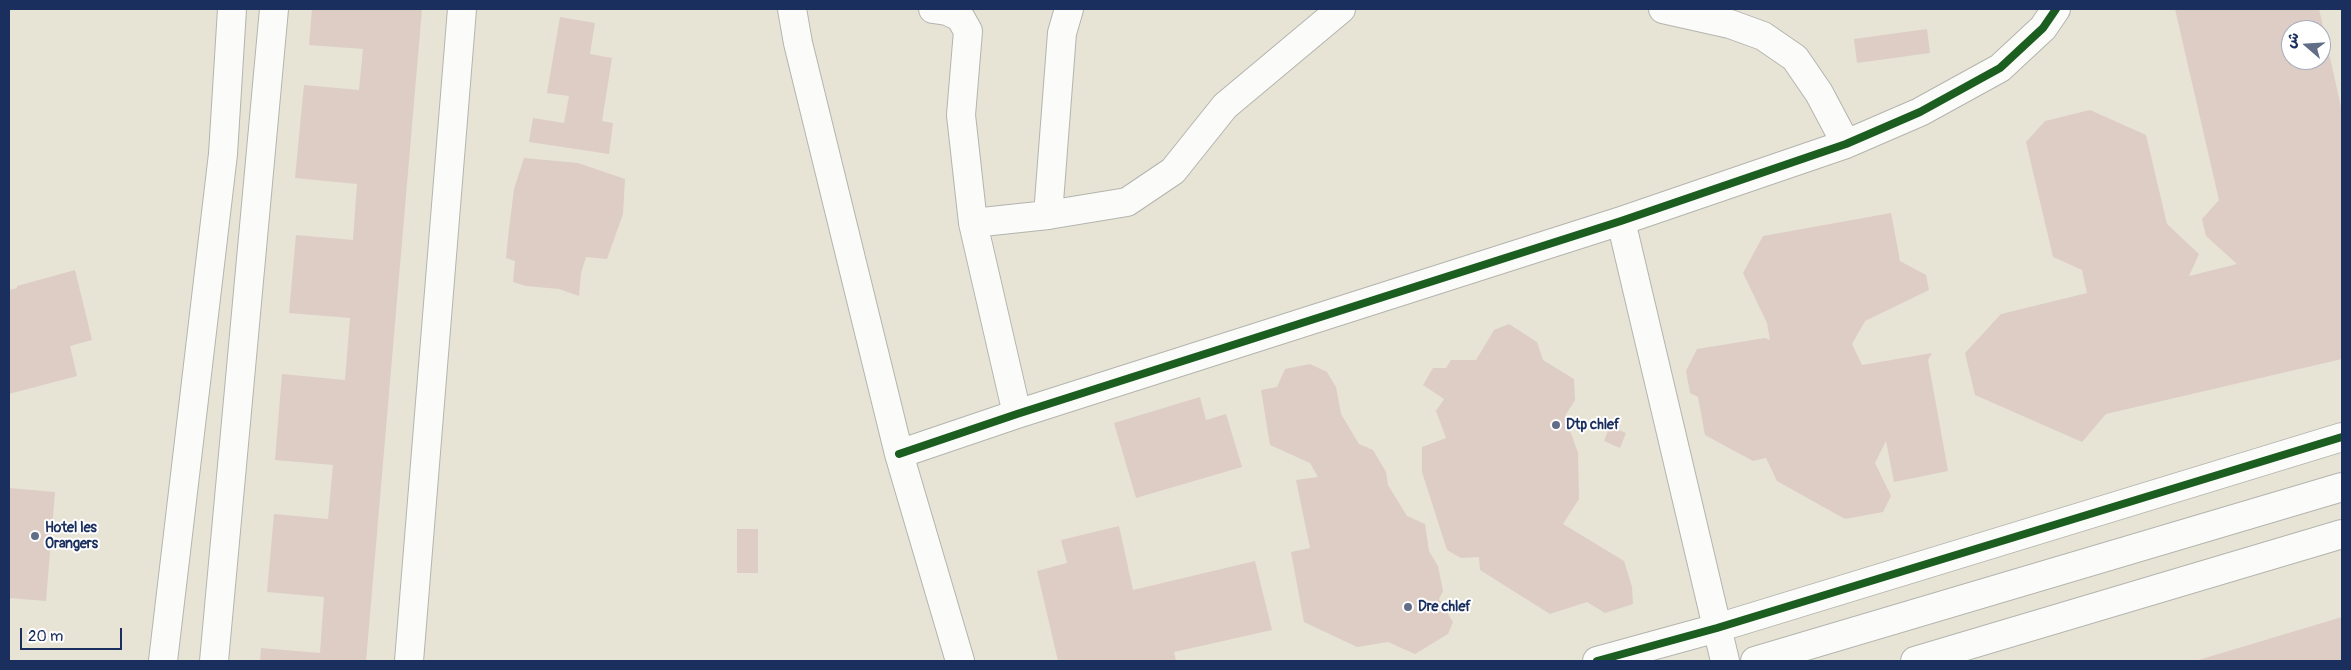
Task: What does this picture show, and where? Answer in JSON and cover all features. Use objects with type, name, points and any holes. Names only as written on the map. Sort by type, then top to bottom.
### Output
[{"type":"street","points":[[164,661],[223,154],[232,9]]},
{"type":"street","points":[[214,661],[274,9]]},
{"type":"street","points":[[409,661],[462,9]]},
{"type":"street","points":[[792,9],[798,43],[899,454],[960,661]]},
{"type":"street","points":[[933,9],[947,11],[960,17],[968,31],[961,115],[973,223],[1017,414]]},
{"type":"street","points":[[1048,215],[1062,33],[1069,9]]},
{"type":"street","points":[[973,223],[1048,215],[1127,202],[1173,171],[1225,106],[1340,9]]},
{"type":"street","points":[[1663,9],[1730,24],[1763,36],[1795,58],[1819,93],[1846,144]]},
{"type":"street","points":[[899,454],[1017,414],[1621,221],[1846,144],[1920,112],[2000,68],[2043,28],[2056,9]]},
{"type":"street","points":[[1621,221],[1725,661]]},
{"type":"street","points":[[1597,661],[1717,628],[2342,437]]},
{"type":"street","points":[[1755,661],[2342,487]]},
{"type":"street","points":[[1915,661],[2342,534]]},
{"type":"building","points":[[312,9],[422,9],[366,661],[260,661],[261,648],[320,653],[324,597],[267,592],[274,514],[328,519],[333,465],[275,460],[282,374],[345,380],[350,318],[289,313],[296,235],[353,240],[357,184],[295,178],[304,85],[359,90],[363,49],[309,45]]},
{"type":"building","points":[[2175,9],[2319,9],[2321,20],[2281,20],[2281,70],[2331,70],[2331,62],[2342,111],[2342,359],[2106,414],[2082,442],[1975,395],[1965,353],[2001,314],[2087,293],[2082,270],[2053,257],[2026,142],[2045,121],[2090,110],[2146,135],[2167,224],[2199,254],[2189,276],[2237,264],[2206,236],[2202,219],[2219,200]]},
{"type":"building","points":[[560,17],[595,23],[590,54],[612,58],[602,121],[613,123],[609,154],[529,142],[533,118],[564,123],[569,96],[547,93]]},
{"type":"building","points":[[1927,29],[1930,53],[1857,63],[1854,39]]},
{"type":"building","points":[[524,158],[578,163],[625,179],[623,214],[607,259],[586,257],[581,273],[579,296],[559,289],[526,286],[513,282],[515,261],[506,258],[514,189]]},
{"type":"building","points":[[1891,213],[1900,261],[1926,275],[1929,290],[1865,321],[1852,344],[1862,365],[1932,353],[1928,360],[1948,471],[1894,482],[1886,441],[1875,463],[1891,496],[1883,512],[1845,519],[1777,481],[1766,458],[1753,461],[1705,435],[1698,397],[1690,393],[1686,371],[1697,349],[1765,338],[1770,340],[1767,323],[1743,273],[1763,236]]},
{"type":"building","points":[[75,270],[92,340],[70,346],[77,376],[9,394],[9,290],[17,288],[17,286]]},
{"type":"building","points":[[1509,324],[1537,342],[1543,360],[1574,379],[1575,400],[1565,416],[1578,453],[1579,499],[1563,524],[1624,561],[1632,587],[1633,604],[1605,613],[1587,602],[1550,614],[1480,570],[1479,557],[1461,558],[1447,550],[1422,472],[1422,447],[1446,438],[1436,411],[1444,399],[1423,385],[1433,368],[1446,368],[1451,360],[1476,360],[1494,330]]},
{"type":"building","points":[[1310,364],[1327,372],[1336,387],[1341,414],[1359,444],[1373,450],[1386,472],[1388,485],[1407,516],[1425,524],[1429,551],[1438,566],[1443,591],[1439,599],[1453,622],[1448,634],[1415,654],[1388,642],[1357,647],[1304,622],[1291,552],[1310,548],[1296,480],[1318,477],[1310,463],[1270,445],[1261,390],[1277,387],[1285,369]]},
{"type":"building","points":[[1200,397],[1206,420],[1226,414],[1242,467],[1136,498],[1114,423]]},
{"type":"building","points":[[1610,426],[1626,433],[1620,448],[1604,441]]},
{"type":"building","points":[[9,488],[55,492],[46,601],[9,598]]},
{"type":"building","points":[[1119,526],[1133,590],[1255,561],[1272,630],[1174,652],[1176,661],[1058,661],[1037,571],[1067,563],[1061,540]]},
{"type":"building","points":[[737,529],[758,529],[758,573],[737,573]]},
{"type":"building","points":[[2342,617],[2342,661],[2195,661]]},
{"type":"cycle path","points":[[899,454],[1017,414],[1621,221],[1846,144],[1920,112],[2000,68],[2043,28],[2056,9]]},
{"type":"cycle path","points":[[1597,661],[1717,628],[2342,437]]},
{"type":"place","name":"Dtp chlef","points":[[1556,425]]},
{"type":"place","name":"Hotel les Orangers","points":[[35,536]]},
{"type":"place","name":"Dre chlef","points":[[1408,607]]}]
